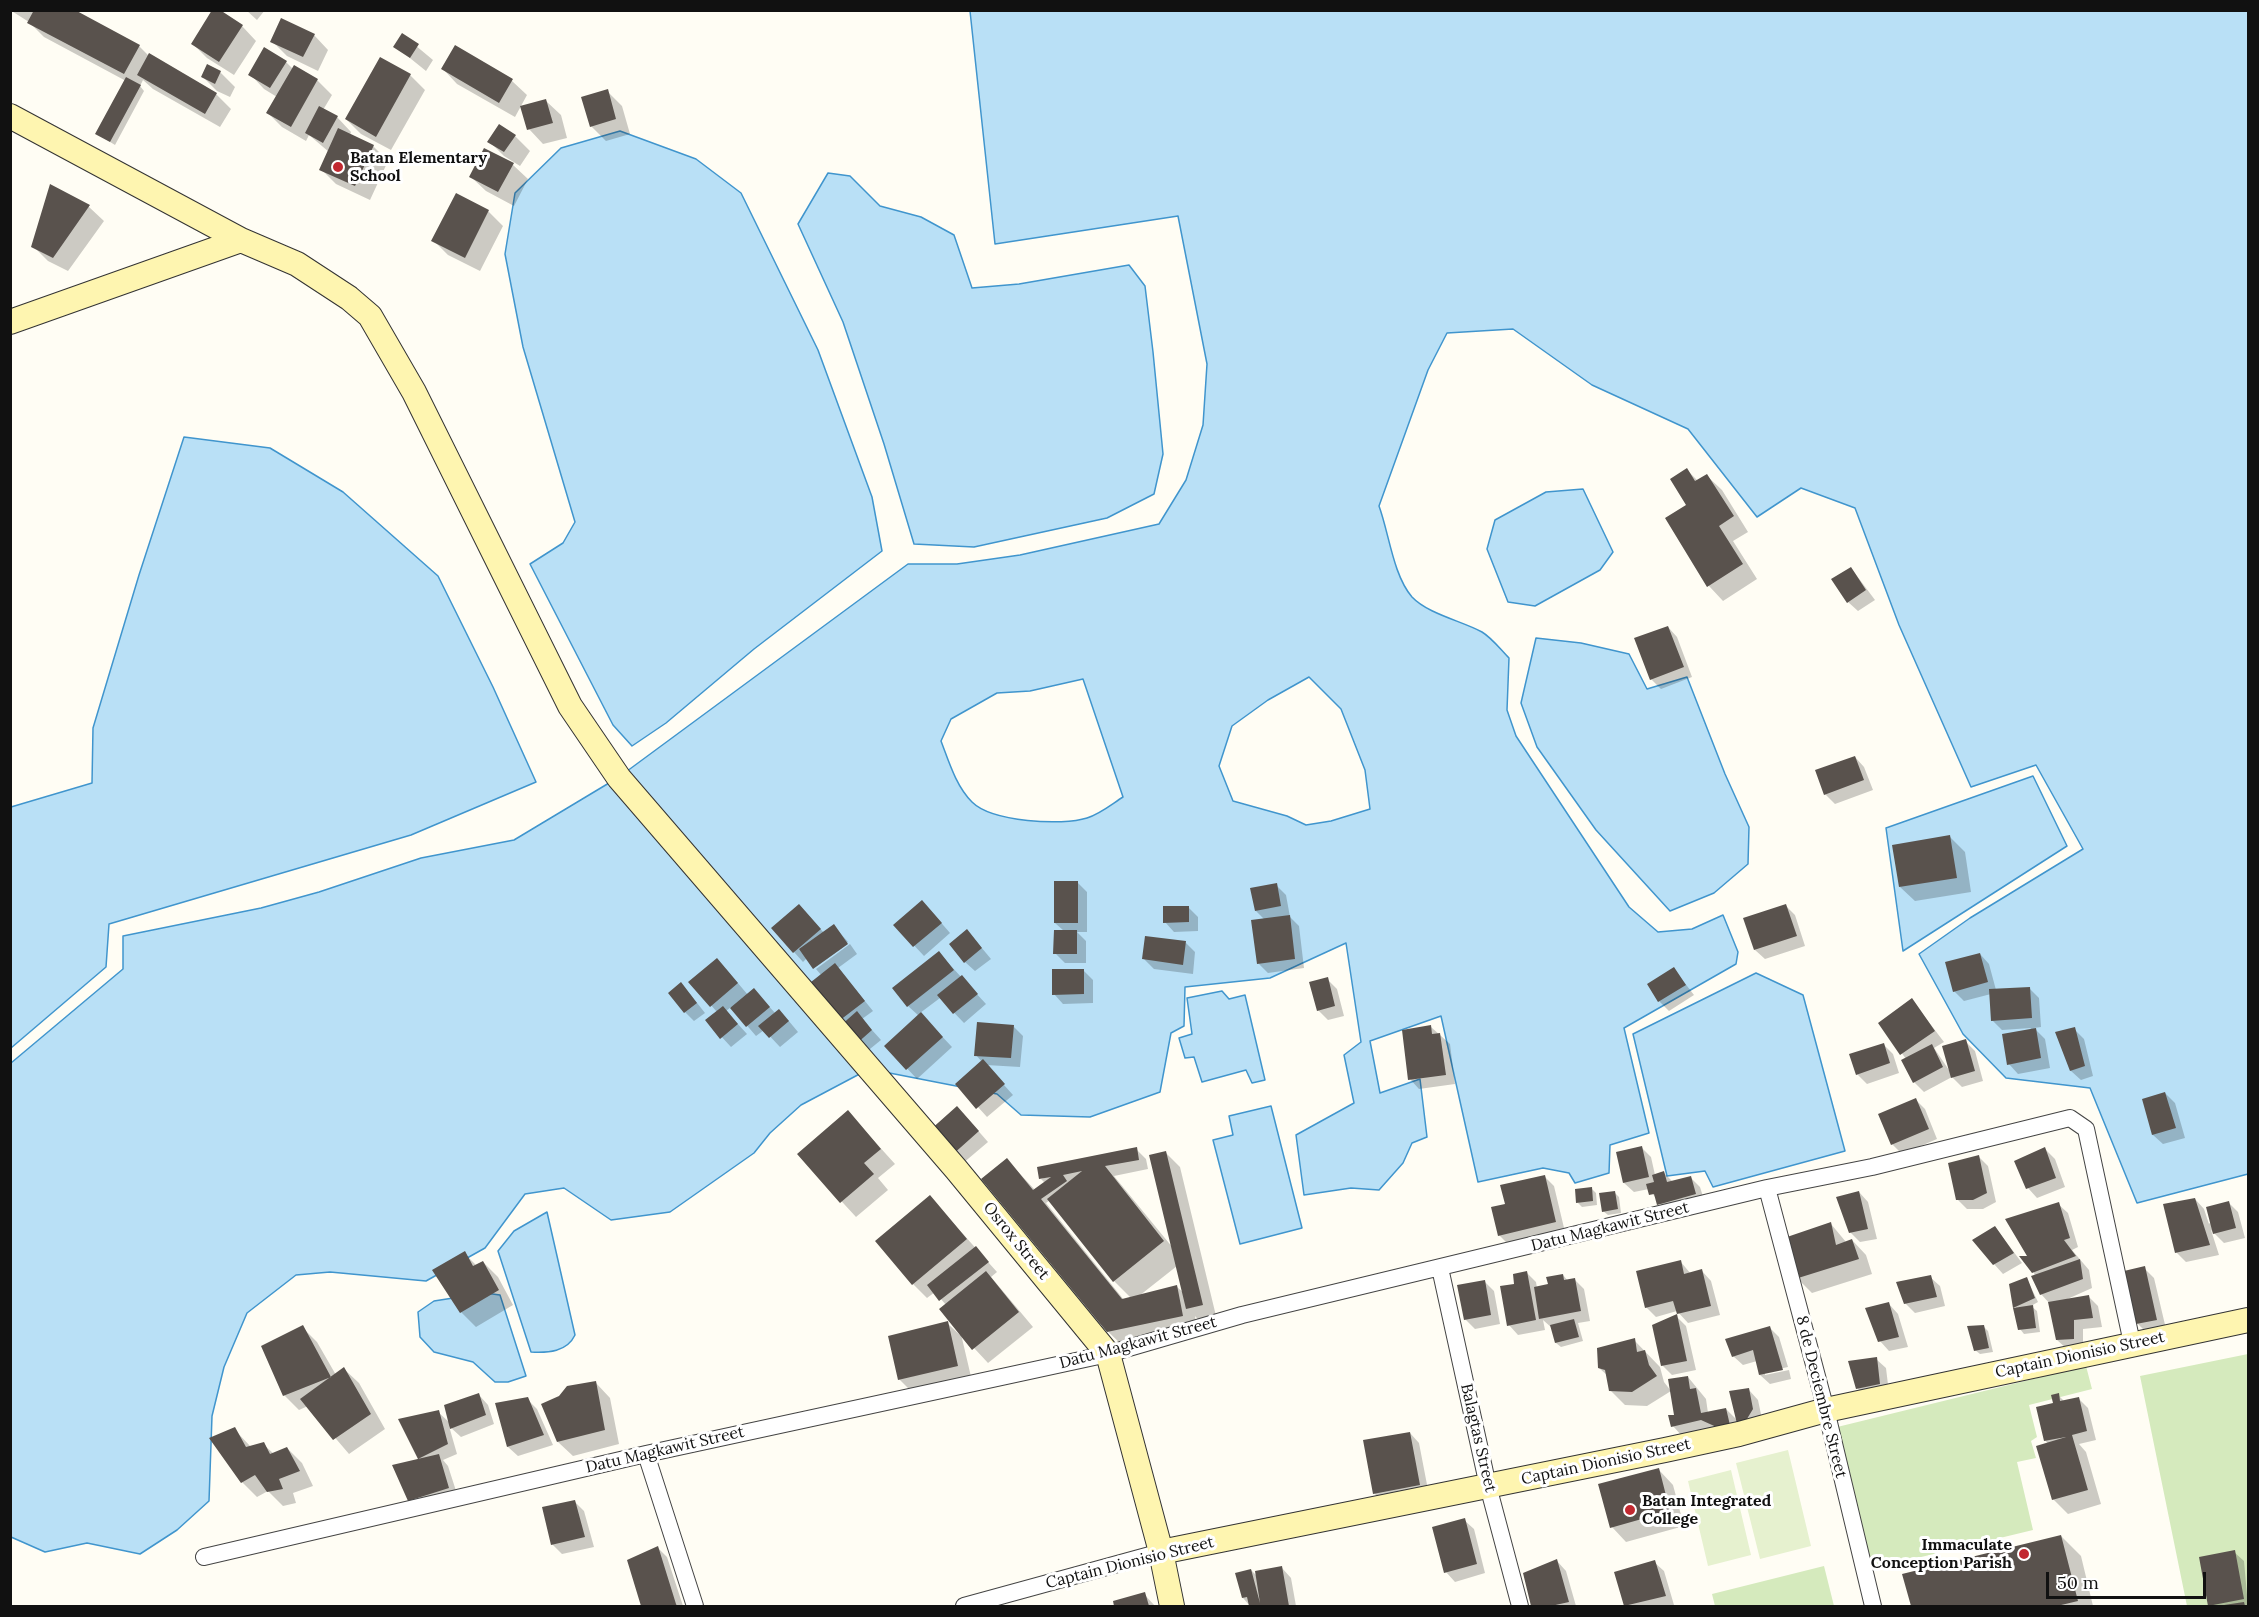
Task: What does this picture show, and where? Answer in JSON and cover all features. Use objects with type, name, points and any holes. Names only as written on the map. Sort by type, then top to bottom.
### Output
[{"type":"street","name":"Osrox Street","points":[[10,116],[241,240],[297,264],[349,298],[370,316],[414,392],[570,706],[619,777],[654,821],[956,1169],[1108,1354],[1161,1552],[1172,1606]]},
{"type":"street","points":[[10,322],[241,240]]},
{"type":"street","name":"Datu Magkawit Street","points":[[204,1557],[646,1454],[1108,1354],[1242,1315],[1767,1188],[1872,1167],[2070,1118],[2086,1129],[2132,1343]]},
{"type":"street","name":"8 de Deciembre Street","points":[[1767,1188],[1826,1410],[1874,1606]]},
{"type":"street","name":"Balagtas Street","points":[[1440,1268],[1488,1486],[1520,1606]]},
{"type":"street","name":"Captain Dionisio Street","points":[[964,1606],[1161,1552],[1732,1436],[1826,1410],[2248,1320]]},
{"type":"street","points":[[646,1454],[695,1606]]},
{"type":"green space","points":[[2248,1354],[2248,1606],[2187,1606],[2140,1376]]},
{"type":"green space","points":[[2086,1366],[2092,1389],[2029,1405],[2037,1437],[2031,1441],[2036,1458],[2017,1462],[2033,1530],[1859,1572],[1825,1430]]},
{"type":"green space","points":[[1788,1450],[1811,1546],[1760,1559],[1736,1463]]},
{"type":"green space","points":[[1731,1470],[1751,1555],[1708,1566],[1688,1481]]},
{"type":"green space","points":[[1824,1566],[1834,1606],[1715,1606],[1712,1594]]},
{"type":"water","points":[[970,11],[2248,11],[2248,1174],[2137,1203],[2090,1088],[2006,1078],[1963,1034],[1919,954],[1970,918],[2083,849],[2036,765],[1971,787],[1899,625],[1855,508],[1801,488],[1757,517],[1688,429],[1592,385],[1513,329],[1447,333],[1428,370],[1379,506],[1400,577],[1412,597],[1419,603],[1436,613],[1482,632],[1509,658],[1507,710],[1516,736],[1629,907],[1658,932],[1692,929],[1723,915],[1738,952],[1736,964],[1624,1028],[1649,1133],[1610,1145],[1609,1173],[1575,1183],[1569,1173],[1543,1168],[1478,1182],[1441,1016],[1370,1041],[1380,1093],[1420,1079],[1427,1137],[1412,1143],[1403,1163],[1379,1190],[1351,1188],[1304,1195],[1296,1135],[1354,1103],[1344,1055],[1361,1042],[1346,943],[1270,978],[1185,987],[1184,1026],[1171,1033],[1160,1092],[1090,1117],[1021,1115],[997,1094],[869,1069],[801,1105],[770,1133],[754,1153],[670,1212],[611,1220],[564,1188],[525,1194],[485,1248],[426,1281],[330,1272],[296,1275],[247,1313],[224,1367],[212,1416],[209,1501],[177,1530],[140,1554],[87,1543],[45,1552],[11,1537],[11,1063],[123,969],[123,936],[261,908],[319,892],[421,858],[514,840],[619,777],[908,564],[957,564],[1020,555],[1159,524],[1186,480],[1203,425],[1207,364],[1178,216],[995,244]],"holes":[[[1309,677],[1341,709],[1365,770],[1370,809],[1331,821],[1306,825],[1287,816],[1233,801],[1219,766],[1232,726],[1268,700]],[[1083,679],[1123,797],[1092,816],[1061,822],[1011,818],[982,809],[972,802],[957,781],[941,741],[951,719],[997,693],[1030,691]]]},
{"type":"water","points":[[620,131],[696,159],[741,193],[818,350],[872,497],[882,551],[754,649],[666,723],[632,746],[613,725],[530,564],[563,543],[575,522],[523,347],[505,254],[515,193],[561,148]]},
{"type":"water","points":[[828,173],[850,176],[880,206],[921,217],[954,235],[972,288],[1019,284],[1129,265],[1145,286],[1153,352],[1163,454],[1154,494],[1107,518],[974,547],[914,544],[884,444],[843,322],[798,224]]},
{"type":"water","points":[[184,437],[270,448],[343,492],[438,576],[493,687],[536,782],[411,835],[109,924],[106,967],[11,1048],[11,807],[92,783],[93,728]]},
{"type":"water","points":[[1583,489],[1613,552],[1600,570],[1535,606],[1508,602],[1487,549],[1495,520],[1546,492]]},
{"type":"water","points":[[1536,638],[1581,643],[1629,654],[1647,689],[1687,677],[1725,774],[1749,827],[1748,864],[1714,893],[1670,911],[1596,830],[1537,747],[1521,703]]},
{"type":"water","points":[[2033,776],[2067,846],[1903,951],[1886,828]]},
{"type":"water","points":[[1756,973],[1803,995],[1845,1151],[1713,1187],[1705,1171],[1667,1176],[1633,1034]]},
{"type":"water","points":[[1222,991],[1229,999],[1245,995],[1265,1080],[1252,1083],[1246,1070],[1202,1082],[1194,1057],[1185,1058],[1179,1038],[1192,1034],[1187,998]]},
{"type":"water","points":[[1271,1106],[1302,1228],[1240,1244],[1213,1140],[1233,1135],[1229,1116]]},
{"type":"water","points":[[547,1212],[575,1335],[572,1341],[562,1348],[550,1352],[531,1352],[498,1251],[514,1231]]},
{"type":"water","points":[[485,1293],[500,1295],[526,1376],[508,1382],[495,1382],[473,1362],[434,1352],[420,1337],[418,1312],[434,1301]]},
{"type":"building","points":[[34,10],[75,10],[140,45],[124,74],[27,23]]},
{"type":"building","points":[[212,10],[220,10],[243,25],[219,62],[191,44]]},
{"type":"building","points":[[281,18],[315,34],[303,57],[270,42]]},
{"type":"building","points":[[402,33],[419,44],[410,58],[393,47]]},
{"type":"building","points":[[455,45],[513,79],[499,103],[441,69]]},
{"type":"building","points":[[264,47],[287,61],[270,88],[248,75]]},
{"type":"building","points":[[149,53],[217,93],[205,114],[137,75]]},
{"type":"building","points":[[380,57],[411,74],[376,137],[345,119]]},
{"type":"building","points":[[207,64],[221,71],[215,84],[201,77]]},
{"type":"building","points":[[294,65],[318,79],[291,127],[266,113]]},
{"type":"building","points":[[126,77],[141,85],[110,142],[95,134]]},
{"type":"building","points":[[608,89],[616,119],[590,127],[581,97]]},
{"type":"building","points":[[546,99],[553,123],[527,130],[520,106]]},
{"type":"building","points":[[319,106],[338,116],[323,143],[305,133]]},
{"type":"building","points":[[499,124],[516,135],[504,152],[487,142]]},
{"type":"building","points":[[338,128],[374,145],[355,186],[319,170]]},
{"type":"building","points":[[484,148],[514,163],[498,192],[469,177]]},
{"type":"building","points":[[50,184],[90,205],[53,258],[31,247]]},
{"type":"building","points":[[456,193],[489,210],[465,258],[431,241]]},
{"type":"building","points":[[1687,468],[1695,481],[1707,474],[1734,516],[1719,526],[1743,564],[1707,587],[1665,518],[1686,505],[1670,479]]},
{"type":"building","points":[[1851,567],[1866,590],[1847,603],[1831,579]]},
{"type":"building","points":[[1668,626],[1684,667],[1650,680],[1634,638]]},
{"type":"building","points":[[1855,756],[1864,780],[1824,795],[1815,770]]},
{"type":"building","points":[[1950,835],[1957,878],[1899,887],[1892,845]]},
{"type":"building","points":[[1054,881],[1078,881],[1078,923],[1054,923]]},
{"type":"building","points":[[1277,883],[1281,906],[1255,911],[1250,888]]},
{"type":"building","points":[[922,900],[942,923],[913,947],[893,925]]},
{"type":"building","points":[[799,904],[821,929],[793,953],[771,928]]},
{"type":"building","points":[[1786,904],[1797,936],[1754,950],[1743,918]]},
{"type":"building","points":[[1163,906],[1189,906],[1189,922],[1163,923]]},
{"type":"building","points":[[1290,915],[1295,959],[1257,964],[1251,920]]},
{"type":"building","points":[[834,924],[848,944],[813,969],[799,949]]},
{"type":"building","points":[[967,929],[982,948],[964,963],[949,944]]},
{"type":"building","points":[[1054,930],[1077,930],[1077,954],[1053,954]]},
{"type":"building","points":[[1145,936],[1186,941],[1183,965],[1142,959]]},
{"type":"building","points":[[939,951],[954,970],[907,1007],[892,988]]},
{"type":"building","points":[[1980,953],[1988,982],[1953,992],[1945,962]]},
{"type":"building","points":[[717,958],[738,983],[710,1007],[688,982]]},
{"type":"building","points":[[835,963],[865,1001],[835,1024],[806,986]]},
{"type":"building","points":[[1674,967],[1686,985],[1658,1002],[1647,984]]},
{"type":"building","points":[[1052,969],[1084,969],[1084,994],[1052,995]]},
{"type":"building","points":[[962,975],[978,994],[953,1014],[937,995]]},
{"type":"building","points":[[1328,977],[1335,1006],[1317,1011],[1309,982]]},
{"type":"building","points":[[681,982],[697,1003],[684,1013],[668,993]]},
{"type":"building","points":[[2030,987],[2032,1018],[1991,1021],[1989,989]]},
{"type":"building","points":[[754,988],[770,1007],[746,1027],[730,1008]]},
{"type":"building","points":[[1912,998],[1935,1031],[1900,1055],[1878,1023]]},
{"type":"building","points":[[723,1006],[738,1024],[720,1039],[705,1020]]},
{"type":"building","points":[[779,1009],[789,1021],[769,1038],[758,1026]]},
{"type":"building","points":[[857,1011],[872,1030],[855,1045],[839,1027]]},
{"type":"building","points":[[921,1012],[943,1037],[906,1070],[884,1046]]},
{"type":"building","points":[[977,1022],[1014,1025],[1011,1058],[974,1056]]},
{"type":"building","points":[[1431,1025],[1432,1034],[1440,1033],[1446,1075],[1408,1080],[1402,1030]]},
{"type":"building","points":[[2075,1027],[2085,1066],[2070,1071],[2055,1032]]},
{"type":"building","points":[[2036,1028],[2041,1058],[2007,1065],[2002,1034]]},
{"type":"building","points":[[1966,1039],[1975,1071],[1951,1078],[1942,1046]]},
{"type":"building","points":[[1884,1043],[1890,1063],[1856,1075],[1849,1054]]},
{"type":"building","points":[[1932,1044],[1943,1067],[1913,1083],[1901,1060]]},
{"type":"building","points":[[983,1059],[1005,1084],[976,1109],[955,1084]]},
{"type":"building","points":[[2165,1092],[2176,1128],[2152,1135],[2142,1099]]},
{"type":"building","points":[[1916,1098],[1929,1129],[1891,1145],[1878,1114]]},
{"type":"building","points":[[957,1106],[979,1131],[951,1156],[929,1131]]},
{"type":"building","points":[[848,1110],[881,1149],[864,1163],[874,1174],[840,1203],[797,1154]]},
{"type":"building","points":[[1642,1146],[1649,1177],[1623,1183],[1616,1152]]},
{"type":"building","points":[[1137,1147],[1139,1160],[1105,1166],[1164,1241],[1113,1282],[1047,1199],[1082,1171],[1063,1175],[1067,1181],[1041,1199],[1122,1299],[1177,1285],[1183,1316],[1107,1332],[981,1179],[1007,1158],[1033,1190],[1051,1177],[1039,1179],[1037,1167]]},
{"type":"building","points":[[2045,1147],[2056,1178],[2026,1189],[2014,1161]]},
{"type":"building","points":[[1166,1151],[1203,1305],[1186,1309],[1149,1155]]},
{"type":"building","points":[[1979,1155],[1987,1193],[1973,1200],[1956,1200],[1948,1163]]},
{"type":"building","points":[[1664,1171],[1667,1182],[1691,1176],[1696,1194],[1657,1205],[1654,1194],[1649,1195],[1646,1184],[1654,1182],[1652,1175]]},
{"type":"building","points":[[1545,1175],[1556,1222],[1498,1236],[1491,1207],[1505,1204],[1500,1185]]},
{"type":"building","points":[[1592,1187],[1593,1201],[1576,1203],[1575,1189]]},
{"type":"building","points":[[1615,1191],[1618,1209],[1602,1212],[1599,1193]]},
{"type":"building","points":[[1859,1191],[1868,1229],[1849,1233],[1836,1197]]},
{"type":"building","points":[[930,1195],[967,1239],[912,1285],[875,1241]]},
{"type":"building","points":[[2195,1198],[2210,1245],[2175,1253],[2163,1204]]},
{"type":"building","points":[[2229,1201],[2236,1228],[2213,1234],[2206,1207]]},
{"type":"building","points":[[2059,1202],[2070,1238],[2064,1240],[2076,1256],[2032,1273],[2019,1256],[2027,1256],[2005,1219]]},
{"type":"building","points":[[1831,1222],[1836,1245],[1852,1239],[1859,1259],[1795,1279],[1787,1237]]},
{"type":"building","points":[[1995,1226],[2014,1253],[1993,1265],[1972,1240]]},
{"type":"building","points":[[976,1246],[989,1262],[939,1301],[927,1285]]},
{"type":"building","points":[[465,1251],[473,1266],[483,1261],[499,1290],[460,1313],[432,1270]]},
{"type":"building","points":[[2080,1259],[2083,1279],[2040,1295],[2031,1276]]},
{"type":"building","points":[[1681,1260],[1684,1274],[1702,1269],[1711,1306],[1677,1314],[1673,1301],[1645,1308],[1636,1271]]},
{"type":"building","points":[[2145,1266],[2157,1320],[2136,1324],[2124,1271]]},
{"type":"building","points":[[986,1271],[1019,1312],[972,1350],[939,1309]]},
{"type":"building","points":[[1527,1271],[1536,1320],[1507,1326],[1500,1286],[1514,1284],[1513,1274]]},
{"type":"building","points":[[1563,1274],[1564,1280],[1575,1278],[1581,1311],[1539,1319],[1534,1287],[1548,1284],[1546,1277]]},
{"type":"building","points":[[1931,1275],[1937,1297],[1904,1304],[1896,1282]]},
{"type":"building","points":[[2027,1277],[2035,1298],[2013,1308],[2009,1284]]},
{"type":"building","points":[[1485,1280],[1491,1315],[1464,1320],[1457,1285]]},
{"type":"building","points":[[2089,1295],[2093,1318],[2074,1320],[2074,1339],[2056,1340],[2048,1302]]},
{"type":"building","points":[[1889,1302],[1899,1337],[1878,1342],[1865,1308]]},
{"type":"building","points":[[2033,1305],[2036,1328],[2018,1330],[2013,1308]]},
{"type":"building","points":[[1677,1314],[1687,1361],[1661,1366],[1652,1325]]},
{"type":"building","points":[[1574,1319],[1579,1337],[1555,1343],[1550,1325]]},
{"type":"building","points":[[948,1321],[958,1366],[898,1380],[888,1336]]},
{"type":"building","points":[[303,1325],[331,1377],[283,1396],[261,1346]]},
{"type":"building","points":[[1984,1325],[1989,1348],[1974,1351],[1967,1326]]},
{"type":"building","points":[[1770,1326],[1783,1370],[1759,1375],[1753,1350],[1732,1357],[1725,1339]]},
{"type":"building","points":[[1635,1338],[1637,1352],[1645,1350],[1649,1365],[1657,1376],[1632,1392],[1609,1391],[1605,1370],[1598,1368],[1597,1348]]},
{"type":"building","points":[[1877,1357],[1880,1384],[1856,1389],[1848,1361]]},
{"type":"building","points":[[344,1367],[371,1414],[333,1440],[300,1399]]},
{"type":"building","points":[[1688,1376],[1690,1389],[1696,1388],[1701,1413],[1726,1408],[1732,1434],[1701,1420],[1671,1427],[1668,1415],[1674,1415],[1668,1379]]},
{"type":"building","points":[[596,1381],[605,1430],[557,1442],[541,1404],[559,1396],[567,1386]]},
{"type":"building","points":[[1749,1388],[1753,1409],[1739,1432],[1729,1391]]},
{"type":"building","points":[[479,1393],[486,1415],[450,1429],[444,1405]]},
{"type":"building","points":[[2059,1393],[2060,1401],[2079,1397],[2087,1431],[2072,1435],[2088,1490],[2052,1500],[2036,1446],[2066,1437],[2044,1441],[2036,1407],[2053,1403],[2051,1395]]},
{"type":"building","points":[[528,1397],[544,1435],[507,1447],[495,1403]]},
{"type":"building","points":[[439,1410],[448,1444],[418,1459],[398,1419]]},
{"type":"building","points":[[235,1427],[246,1447],[264,1442],[270,1454],[287,1447],[300,1471],[279,1479],[283,1489],[267,1492],[255,1475],[241,1483],[209,1438]]},
{"type":"building","points":[[1410,1432],[1420,1485],[1373,1494],[1363,1440]]},
{"type":"building","points":[[439,1454],[449,1488],[408,1501],[392,1465]]},
{"type":"building","points":[[1659,1468],[1670,1511],[1610,1528],[1598,1484]]},
{"type":"building","points":[[575,1500],[585,1537],[551,1545],[542,1507]]},
{"type":"building","points":[[1465,1518],[1477,1564],[1444,1573],[1432,1527]]},
{"type":"building","name":"Immaculate Conception Parish","points":[[2061,1535],[2078,1601],[2057,1606],[1911,1606],[1902,1574]]},
{"type":"building","points":[[658,1546],[677,1606],[641,1606],[627,1560]]},
{"type":"building","points":[[2235,1550],[2244,1599],[2208,1606],[2199,1557]]},
{"type":"building","points":[[1557,1559],[1569,1602],[1551,1606],[1531,1606],[1523,1573]]},
{"type":"building","points":[[1655,1560],[1666,1596],[1624,1606],[1614,1572]]},
{"type":"building","points":[[1282,1566],[1289,1606],[1249,1606],[1247,1597],[1242,1598],[1235,1573],[1251,1569],[1260,1603],[1255,1571]]},
{"type":"building","points":[[1145,1592],[1149,1606],[1114,1606],[1113,1601]]},
{"type":"building","points":[[2244,1602],[2245,1606],[2224,1606],[2224,1605]]},
{"type":"place","name":"Batan Elementary School","points":[[338,167]]},
{"type":"place","name":"Batan Integrated College","points":[[1630,1510]]},
{"type":"place","name":"Immaculate Conception Parish","points":[[2024,1554]]}]
